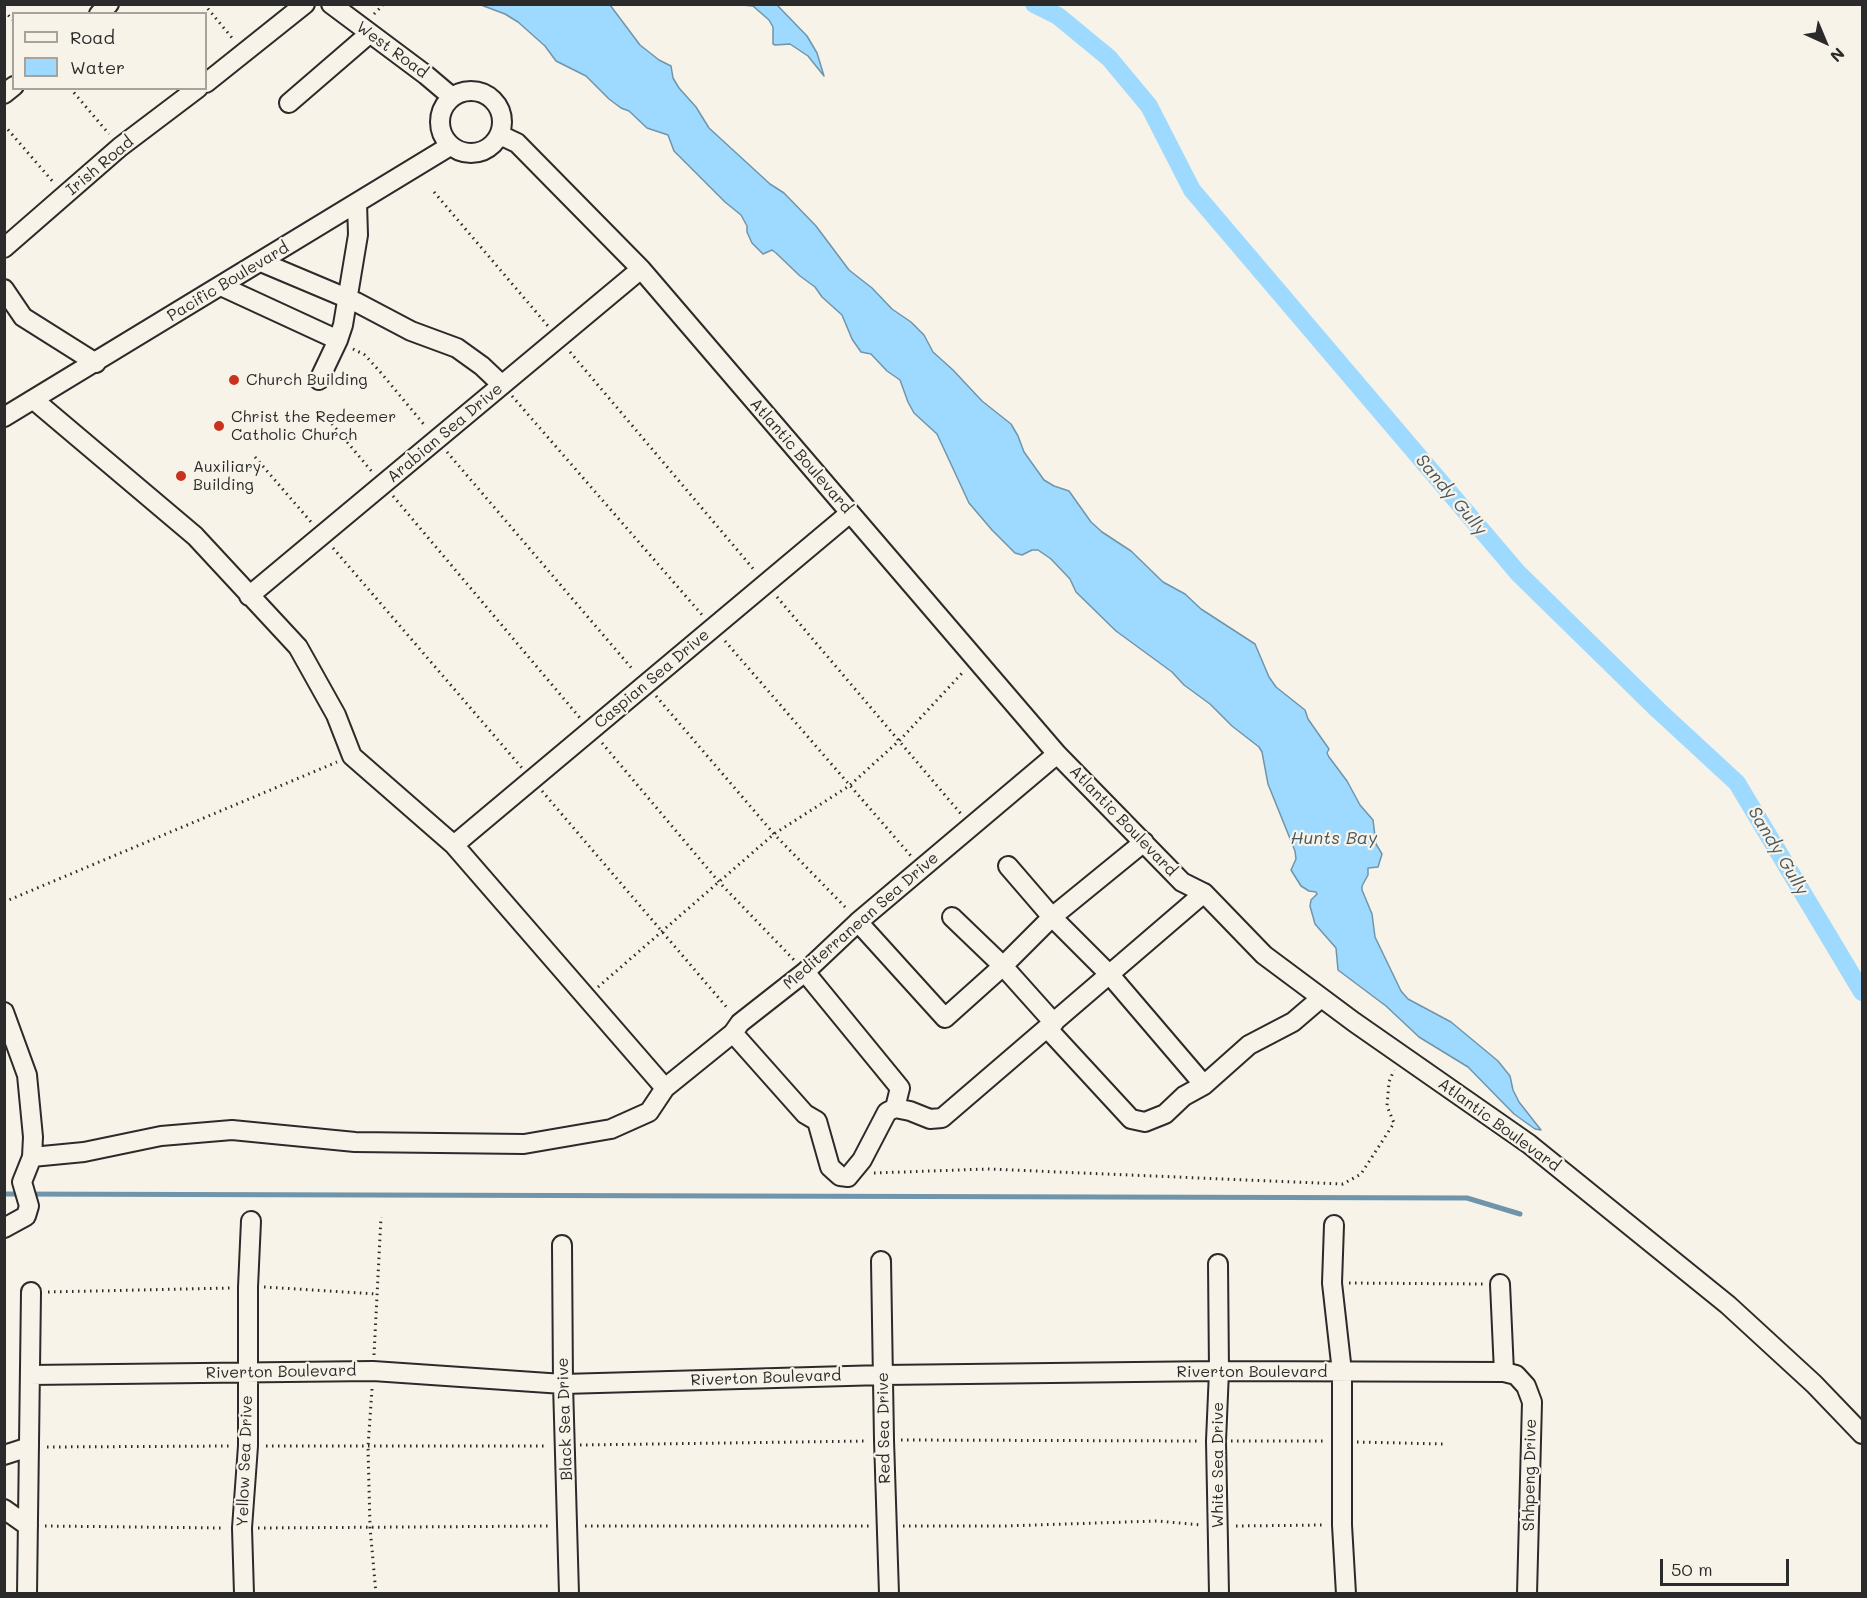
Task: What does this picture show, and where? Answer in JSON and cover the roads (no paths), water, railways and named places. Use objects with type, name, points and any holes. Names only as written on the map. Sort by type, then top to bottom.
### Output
[{"type":"street","points":[[207,82],[305,4]]},
{"type":"street","name":"West Road","points":[[331,4],[452,97]]},
{"type":"street","points":[[289,103],[369,34]]},
{"type":"street","name":"Irish Road","points":[[4,248],[120,147],[195,90]]},
{"type":"street","points":[[478,92],[494,100],[502,117],[500,135],[495,143],[478,153],[458,152],[450,146],[443,137],[440,116],[452,97],[460,93],[478,92]]},
{"type":"street","name":"Atlantic Boulevard","points":[[500,135],[517,143],[641,269],[1057,754],[1182,882],[1204,893],[1264,955],[1321,998],[1529,1144],[1728,1305],[1814,1384],[1863,1434]]},
{"type":"street","name":"Pacific Boulevard","points":[[4,417],[450,146]]},
{"type":"street","points":[[319,380],[338,340],[348,299],[358,235],[357,203]]},
{"type":"street","points":[[261,262],[348,299],[411,331],[456,348],[482,366],[502,385]]},
{"type":"street","name":"Arabian Sea Drive","points":[[249,596],[641,269]]},
{"type":"street","points":[[221,286],[338,340]]},
{"type":"street","points":[[4,289],[24,317],[96,363]]},
{"type":"street","points":[[34,400],[195,536],[298,647],[336,715],[352,756],[453,845],[665,1088]]},
{"type":"street","name":"Caspian Sea Drive","points":[[453,845],[850,513]]},
{"type":"street","name":"Mediterranean Sea Drive","points":[[32,1157],[84,1152],[161,1136],[232,1130],[355,1142],[524,1144],[611,1129],[649,1112],[665,1088],[805,972],[858,922],[1057,754]]},
{"type":"street","points":[[858,922],[945,1018],[1003,966],[1052,917],[1144,842]]},
{"type":"street","points":[[1008,866],[1052,917],[1110,975],[1204,1085]]},
{"type":"street","points":[[737,1028],[805,1114],[817,1121],[830,1167],[840,1176],[848,1178],[862,1160],[887,1112],[895,1108],[930,1119],[942,1118],[1204,893]]},
{"type":"street","points":[[952,917],[1003,966],[1131,1119],[1145,1122],[1165,1114],[1184,1096],[1204,1085],[1249,1045],[1293,1022],[1321,998]]},
{"type":"street","points":[[805,972],[900,1088],[895,1108]]},
{"type":"street","points":[[4,1012],[10,1043],[27,1076],[33,1137],[32,1157],[22,1182],[29,1206],[26,1216],[4,1228]]},
{"type":"street","name":"Yellow Sea Drive","points":[[244,1593],[242,1528],[248,1446],[248,1287],[251,1221]]},
{"type":"street","points":[[1334,1225],[1332,1283],[1342,1372],[1342,1525],[1346,1593]]},
{"type":"street","name":"Black Sea Drive","points":[[562,1245],[564,1445],[569,1593]]},
{"type":"street","name":"Red Sea Drive","points":[[881,1262],[889,1593]]},
{"type":"street","name":"White Sea Drive","points":[[1218,1264],[1219,1371],[1216,1441],[1219,1593]]},
{"type":"street","points":[[1500,1284],[1504,1372]]},
{"type":"street","points":[[27,1593],[31,1292]]},
{"type":"street","name":"Riverton Boulevard","points":[[30,1375],[373,1371],[563,1384],[883,1375],[1219,1371],[1504,1372]]},
{"type":"street","name":"Shhpeng Drive","points":[[1504,1372],[1516,1375],[1526,1386],[1532,1402],[1527,1593]]},
{"type":"street","points":[[4,1455],[29,1447]]},
{"type":"street","points":[[4,1509],[28,1526]]},
{"type":"water","name":"Hunts Bay","points":[[481,5],[610,5],[640,45],[671,66],[673,78],[679,88],[696,107],[709,128],[770,184],[784,193],[816,226],[849,270],[872,288],[892,309],[911,322],[924,335],[933,352],[982,401],[1011,424],[1024,452],[1044,480],[1069,491],[1091,522],[1131,551],[1163,582],[1185,594],[1201,609],[1255,644],[1269,677],[1276,687],[1305,710],[1308,719],[1329,749],[1327,753],[1329,757],[1347,781],[1360,805],[1373,820],[1376,844],[1382,854],[1378,867],[1368,868],[1368,875],[1362,890],[1372,914],[1375,937],[1401,991],[1408,999],[1451,1022],[1498,1061],[1510,1076],[1519,1102],[1541,1130],[1535,1129],[1514,1114],[1468,1067],[1419,1037],[1386,1006],[1338,970],[1336,948],[1315,924],[1310,906],[1311,900],[1317,894],[1301,886],[1291,870],[1296,859],[1295,851],[1268,784],[1259,747],[1232,726],[1210,704],[1184,685],[1172,672],[1116,631],[1076,592],[1070,579],[1051,559],[1038,550],[1022,555],[1015,553],[992,530],[969,503],[937,434],[914,413],[900,380],[887,371],[871,354],[861,352],[852,339],[842,315],[822,297],[815,287],[772,250],[763,254],[752,243],[741,215],[674,151],[668,135],[647,128],[629,111],[609,99],[586,76],[556,61],[545,46],[518,22],[505,14]]},
{"type":"water","points":[[742,5],[777,5],[807,36],[817,53],[824,76],[808,56],[790,44],[773,44],[773,27],[769,20],[753,6]]},
{"type":"waterway","name":"Sandy Gully","points":[[1034,4],[1058,16],[1109,58],[1149,106],[1192,190],[1518,573],[1658,710],[1737,783],[1862,992]]},
{"type":"waterway","points":[[4,1194],[1467,1198],[1520,1214]]},
{"type":"place","name":"Church Building","points":[[234,380]]},
{"type":"place","name":"Christ the Redeemer Catholic Church","points":[[219,426]]},
{"type":"place","name":"Auxiliary Building","points":[[181,476]]}]
